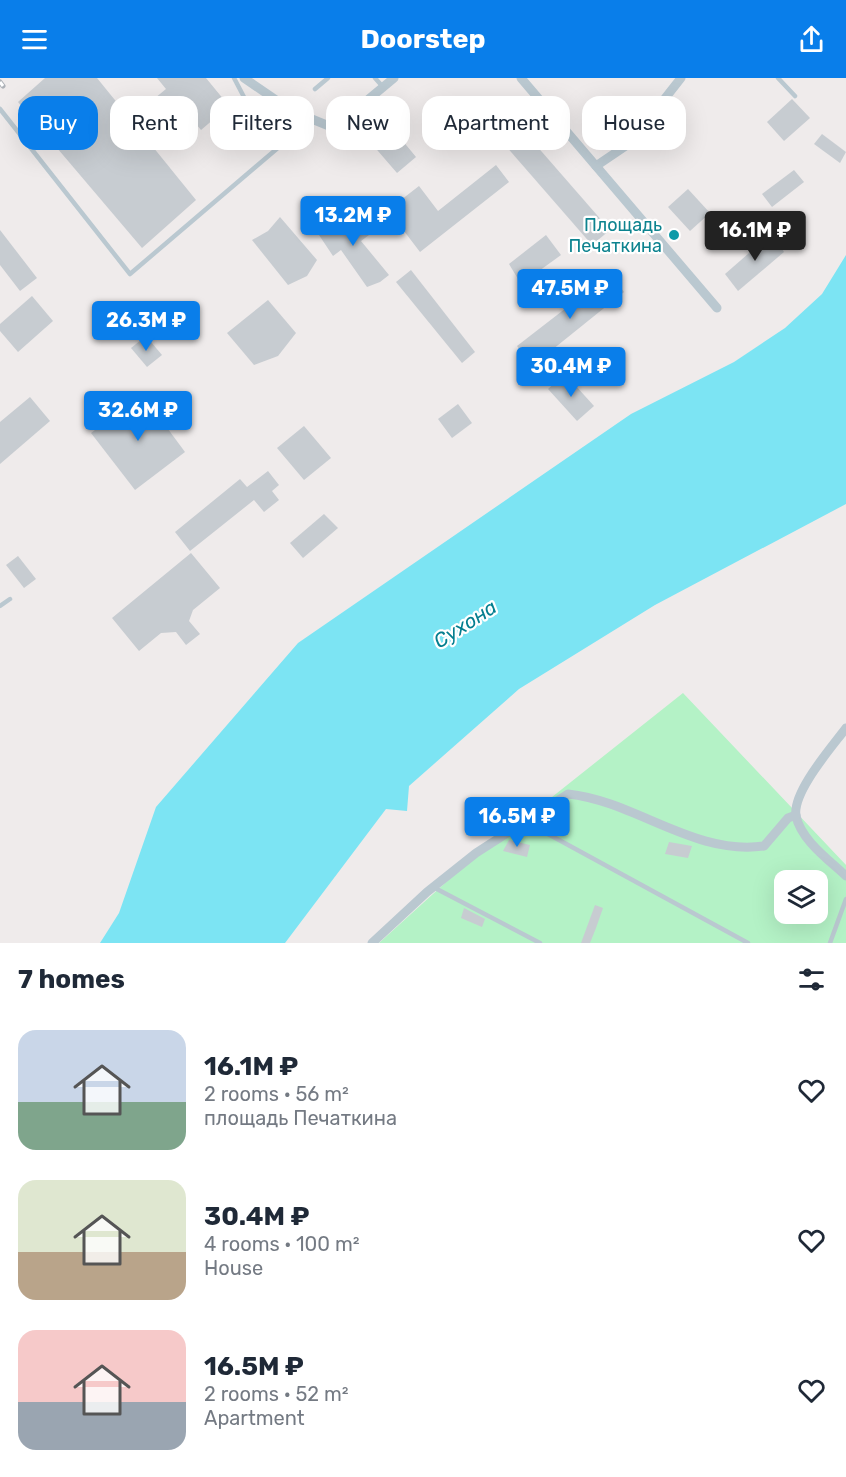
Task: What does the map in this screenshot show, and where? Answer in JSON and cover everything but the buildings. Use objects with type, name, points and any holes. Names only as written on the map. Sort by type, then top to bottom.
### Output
[{"type":"street","points":[[244,78],[292,111],[334,128],[394,78]]},
{"type":"street","points":[[521,78],[717,309]]},
{"type":"street","points":[[596,166],[630,143],[681,78]]},
{"type":"street","points":[[846,728],[804,787],[796,815],[809,840],[846,876]]},
{"type":"street","points":[[372,943],[433,887],[476,853],[568,794],[586,796],[675,831],[733,848],[764,846],[788,818],[796,815]]},
{"type":"lane","points":[[0,110],[130,274],[286,141],[245,99],[234,78]]},
{"type":"lane","points":[[315,89],[328,78]]},
{"type":"lane","points":[[375,78],[382,87]]},
{"type":"lane","points":[[778,78],[795,96]]},
{"type":"lane","points":[[0,606],[10,599]]},
{"type":"lane","points":[[526,822],[748,943]]},
{"type":"lane","points":[[433,887],[540,943]]},
{"type":"lane","points":[[830,943],[846,899]]},
{"type":"green space","points":[[683,693],[846,865],[846,943],[379,943],[455,874]]},
{"type":"water","name":"Сухона","points":[[846,255],[846,504],[655,605],[519,689],[409,786],[407,811],[386,809],[285,943],[100,943],[119,913],[156,807],[298,643],[631,414],[734,362],[785,328],[822,294]]},
{"type":"railway","points":[[0,82],[3,86]]},
{"type":"place","name":"Площадь Печаткина","points":[[674,235]]}]
